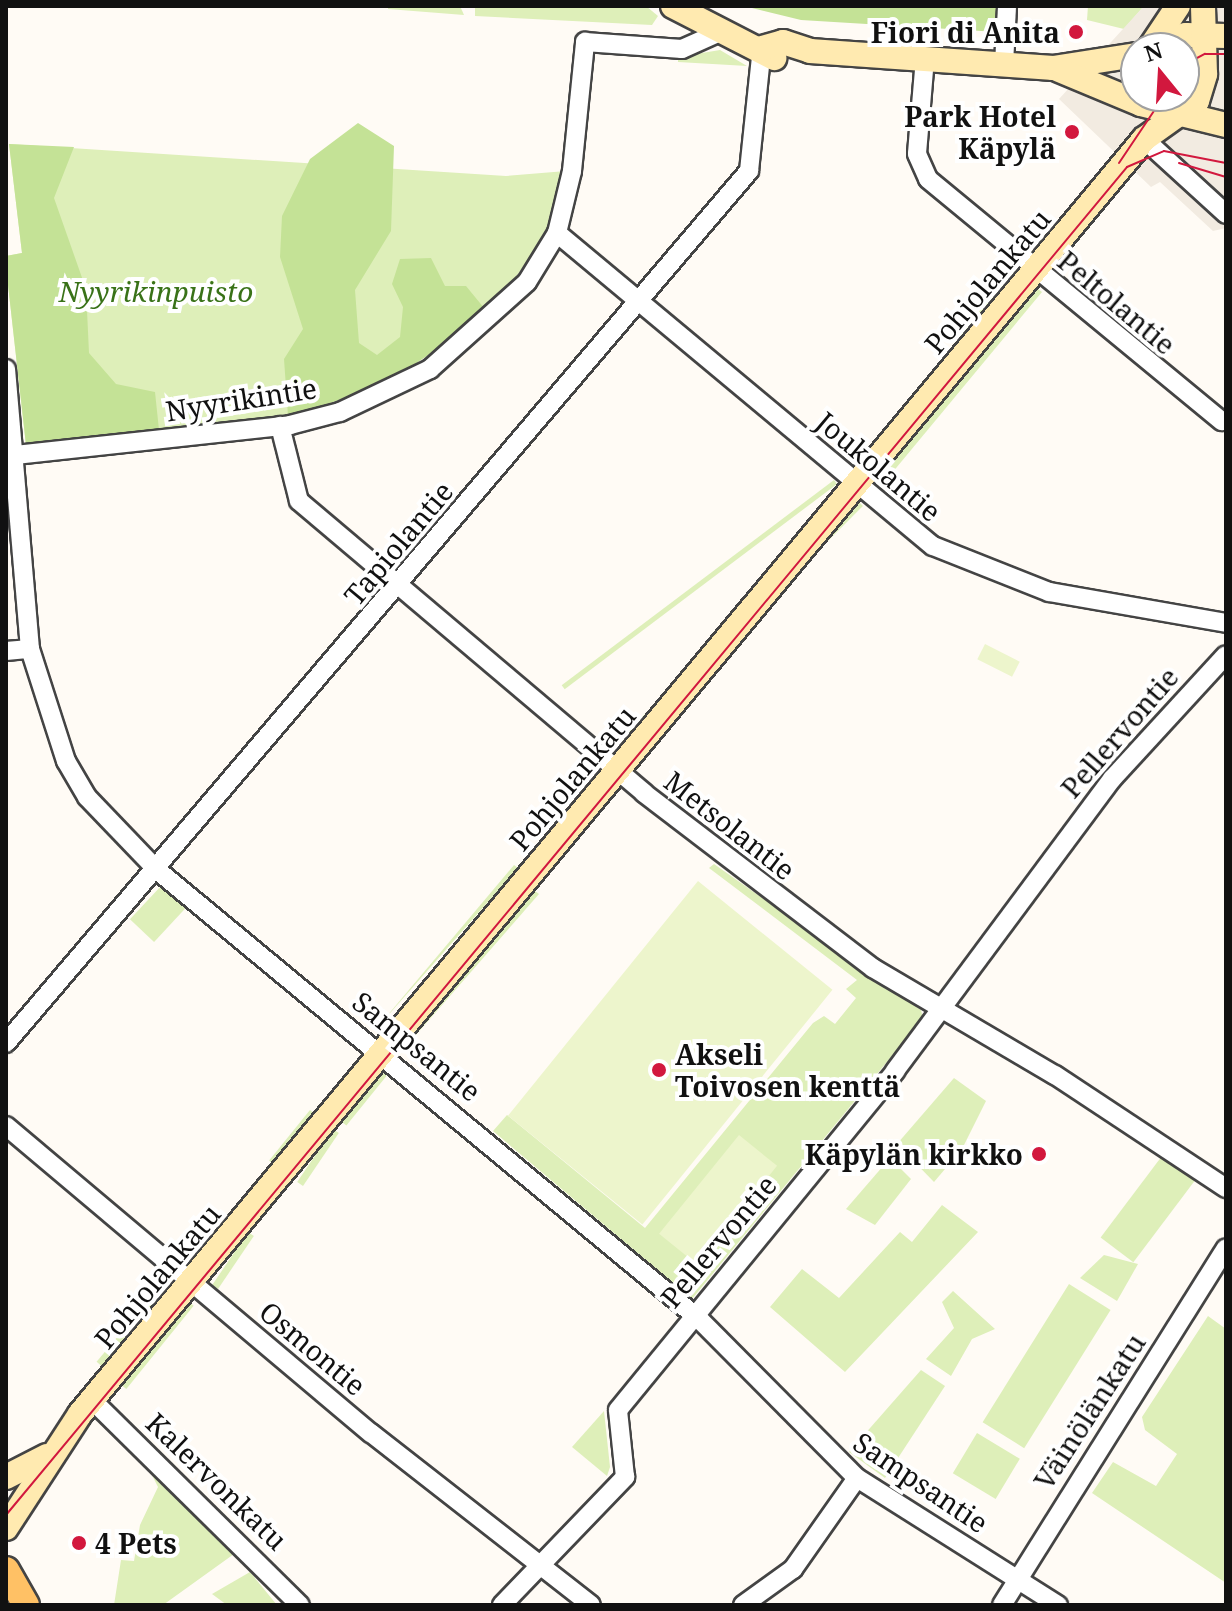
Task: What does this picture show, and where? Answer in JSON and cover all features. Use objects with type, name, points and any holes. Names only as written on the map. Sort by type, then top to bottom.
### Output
[{"type":"main road","points":[[6,1570],[26,1605]]},
{"type":"street","points":[[673,6],[762,48],[783,42],[810,51],[1053,68],[1120,58]]},
{"type":"street","points":[[1004,64],[1007,6]]},
{"type":"street","points":[[1161,32],[1178,6]]},
{"type":"street","points":[[1184,116],[1203,87],[1215,34],[1203,6]]},
{"type":"street","name":"Nyyrikintie","points":[[10,455],[280,426],[340,412],[430,369],[527,282],[557,233],[572,171],[585,42],[682,49],[705,20]]},
{"type":"street","name":"Tapiolantie","points":[[6,1043],[157,870],[752,167],[762,48]]},
{"type":"street","name":"Peltolantie","points":[[925,58],[917,154],[923,172],[1035,271],[1222,421]]},
{"type":"street","points":[[1053,68],[1120,92]]},
{"type":"street","points":[[1142,112],[1144,139],[1226,214]]},
{"type":"street","points":[[1173,112],[1226,125]]},
{"type":"street","name":"Pohjolankatu","points":[[6,1528],[47,1456],[92,1400],[1144,139],[1184,116]]},
{"type":"street","name":"Joukolantie","points":[[557,233],[933,546],[1015,581],[1226,623]]},
{"type":"street","name":"Sampsantie","points":[[6,369],[10,455],[30,649],[66,761],[87,797],[157,870],[382,1053],[693,1314],[857,1478],[1020,1577],[1058,1605]]},
{"type":"street","name":"Metsolantie","points":[[280,426],[299,501],[398,586],[818,929],[1226,1188]]},
{"type":"street","points":[[6,651],[30,649]]},
{"type":"street","name":"Pellervontie","points":[[502,1605],[625,1477],[618,1410],[940,1008],[1112,779],[1226,655]]},
{"type":"street","name":"Osmontie","points":[[6,1126],[538,1568],[591,1605]]},
{"type":"street","name":"Väinölänkatu","points":[[1002,1605],[1226,1248]]},
{"type":"street","name":"Kalervonkatu","points":[[92,1400],[300,1605]]},
{"type":"street","name":"Pohjolankatu","points":[[6,1477],[47,1456]]},
{"type":"street","points":[[743,1605],[793,1569],[857,1478]]},
{"type":"green space","points":[[388,6],[460,6],[464,15],[388,9]]},
{"type":"green space","points":[[475,6],[646,6],[658,16],[652,25],[475,16]]},
{"type":"green space","points":[[744,6],[998,6],[998,32],[801,20]]},
{"type":"green space","points":[[1088,6],[1144,6],[1124,29],[1087,20]]},
{"type":"green space","points":[[720,50],[747,66],[678,62],[678,57]]},
{"type":"green space","points":[[358,123],[394,146],[391,231],[355,290],[359,343],[377,355],[400,337],[403,307],[392,284],[400,259],[431,258],[445,286],[466,286],[489,314],[381,387],[288,416],[284,359],[303,329],[280,257],[282,216],[310,159]]},
{"type":"green space","name":"Nyyrikinpuisto","points":[[9,144],[506,176],[566,171],[550,230],[489,314],[317,411],[26,445],[6,267],[6,256],[22,253]]},
{"type":"green space","points":[[9,144],[74,147],[54,198],[86,289],[89,353],[116,384],[155,392],[159,430],[26,445],[6,267],[6,256],[22,253]]},
{"type":"green space","points":[[1013,266],[1017,269],[869,465],[865,462]]},
{"type":"green space","points":[[1038,289],[1042,292],[882,485],[877,481]]},
{"type":"green space","points":[[834,480],[837,484],[565,689],[562,685]]},
{"type":"green space","points":[[858,501],[863,506],[623,746],[618,741]]},
{"type":"green space","points":[[985,644],[1020,662],[1012,677],[977,659]]},
{"type":"green space","points":[[714,864],[921,1010],[923,1018],[692,1299],[493,1131],[507,1115],[645,1228],[813,1023],[824,1016],[835,1024],[856,998],[846,989],[857,980],[709,868]]},
{"type":"green space","points":[[514,865],[518,868],[376,1029]]},
{"type":"green space","name":"Akseli Toivosen kenttä","points":[[698,881],[832,990],[642,1225],[508,1116]]},
{"type":"green space","points":[[162,885],[186,908],[154,942],[130,919]]},
{"type":"green space","points":[[535,891],[539,894],[402,1051]]},
{"type":"green space","points":[[382,1072],[387,1076],[346,1126],[342,1122]]},
{"type":"green space","points":[[954,1078],[986,1101],[962,1149],[934,1182],[897,1144]]},
{"type":"green space","points":[[310,1110],[315,1114],[274,1164],[269,1161]]},
{"type":"green space","points":[[333,1129],[339,1133],[303,1186],[297,1182]]},
{"type":"green space","points":[[739,1135],[777,1166],[697,1265],[659,1234]]},
{"type":"green space","points":[[1165,1152],[1198,1177],[1133,1262],[1101,1237]]},
{"type":"green space","points":[[890,1158],[911,1179],[875,1225],[846,1209]]},
{"type":"green space","points":[[942,1205],[978,1232],[845,1372],[770,1307],[802,1269],[839,1298],[900,1232],[912,1242]]},
{"type":"green space","points":[[248,1232],[254,1236],[218,1289],[212,1285]]},
{"type":"green space","points":[[1104,1255],[1138,1264],[1117,1301],[1080,1278]]},
{"type":"green space","points":[[166,1279],[172,1284],[103,1367],[97,1362]]},
{"type":"green space","points":[[1069,1284],[1111,1310],[1024,1448],[983,1422]]},
{"type":"green space","points":[[953,1291],[995,1329],[972,1339],[951,1376],[926,1359],[954,1328],[942,1302]]},
{"type":"green space","points":[[189,1302],[194,1306],[126,1389],[122,1385]]},
{"type":"green space","points":[[1208,1316],[1226,1329],[1226,1583],[1092,1493],[1113,1462],[1156,1486],[1177,1454],[1145,1430],[1142,1417]]},
{"type":"green space","points":[[921,1370],[945,1386],[885,1478],[849,1452]]},
{"type":"green space","points":[[604,1411],[610,1467],[607,1476],[572,1447]]},
{"type":"green space","points":[[977,1433],[1020,1459],[996,1499],[953,1473]]},
{"type":"green space","points":[[149,1469],[234,1554],[163,1605],[114,1605],[121,1560],[134,1561],[140,1525],[158,1487]]},
{"type":"green space","points":[[250,1572],[277,1605],[227,1605],[212,1594]]},
{"type":"shaded area","points":[[1144,6],[1226,6],[1226,228],[1213,231],[1160,182],[1151,187],[1059,99],[1120,32],[1120,112],[1200,112],[1200,32],[1120,32]]},
{"type":"tram line","points":[[1200,57],[1226,54]]},
{"type":"tram line","points":[[1119,163],[1153,112]]},
{"type":"tram line","points":[[6,1515],[1127,167],[1164,151],[1226,163]]},
{"type":"tram line","points":[[1179,163],[1226,177]]},
{"type":"place","name":"Fiori di Anita","points":[[1076,32]]},
{"type":"place","name":"Park Hotel Käpylä","points":[[1072,132]]},
{"type":"place","name":"Akseli Toivosen kenttä","points":[[659,1070]]},
{"type":"place","name":"Käpylän kirkko","points":[[1039,1154]]},
{"type":"place","name":"4 Pets","points":[[79,1543]]}]
